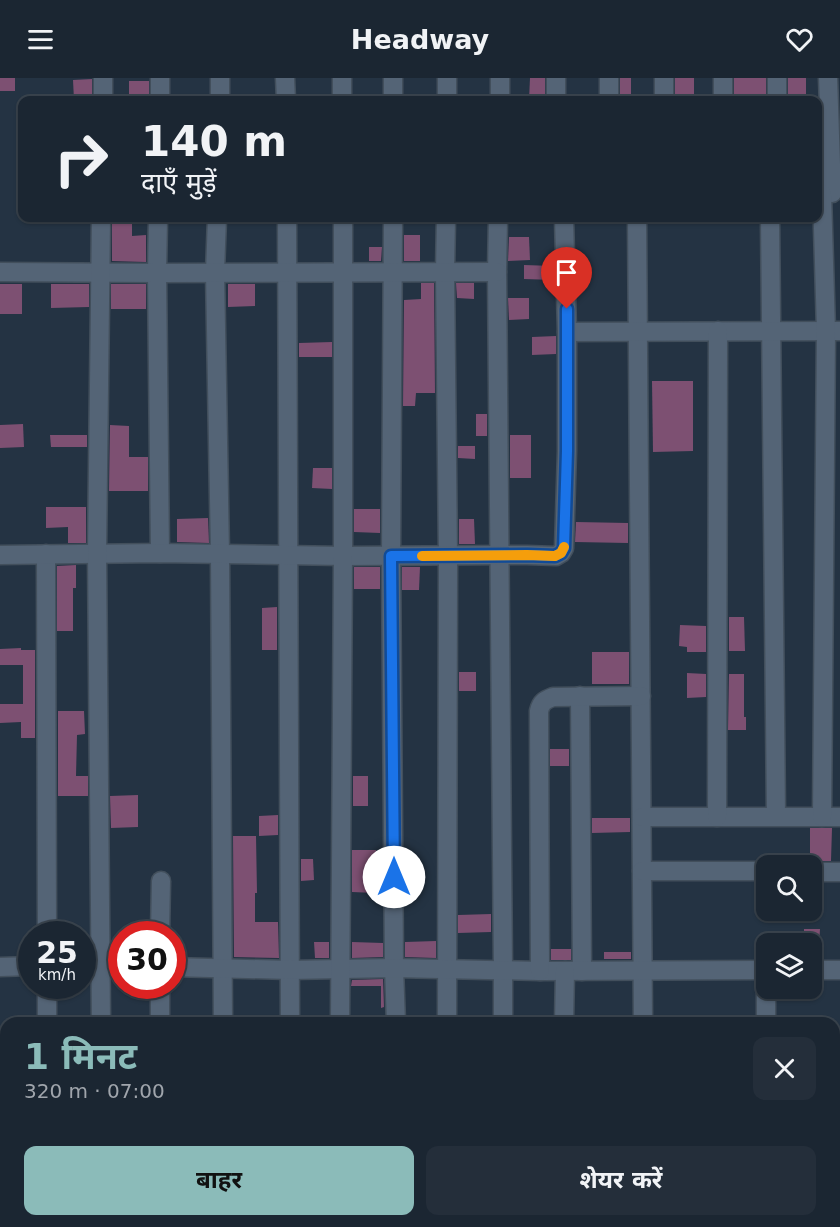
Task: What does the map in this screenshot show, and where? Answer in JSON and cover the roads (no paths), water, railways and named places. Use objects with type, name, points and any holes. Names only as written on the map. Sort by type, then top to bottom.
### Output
[{"type":"street","points":[[103,78],[103,96]]},
{"type":"street","points":[[160,78],[160,96]]},
{"type":"street","points":[[219,96],[220,78]]},
{"type":"street","points":[[285,78],[285,96]]},
{"type":"street","points":[[342,78],[342,96]]},
{"type":"street","points":[[393,78],[393,96]]},
{"type":"street","points":[[447,78],[447,96]]},
{"type":"street","points":[[500,78],[500,96]]},
{"type":"street","points":[[555,96],[556,78]]},
{"type":"street","points":[[609,78],[609,96]]},
{"type":"street","points":[[664,78],[664,96]]},
{"type":"street","points":[[723,78],[723,96]]},
{"type":"street","points":[[777,78],[777,96]]},
{"type":"street","points":[[642,817],[831,817],[833,331],[828,193],[828,78]]},
{"type":"street","points":[[92,921],[102,222]]},
{"type":"street","points":[[158,222],[160,553]]},
{"type":"street","points":[[217,222],[223,1017]]},
{"type":"street","points":[[286,222],[290,1017]]},
{"type":"street","points":[[340,1017],[343,222]]},
{"type":"street","points":[[393,222],[391,556],[396,1017]]},
{"type":"street","points":[[446,222],[447,1017]]},
{"type":"street","points":[[498,222],[502,1017]]},
{"type":"street","points":[[0,555],[160,553],[448,557],[555,556],[561,553],[564,548],[567,451],[564,222]]},
{"type":"street","points":[[637,222],[643,1017]]},
{"type":"street","points":[[770,222],[776,816]]},
{"type":"street","points":[[0,272],[497,272]]},
{"type":"street","points":[[717,817],[718,331]]},
{"type":"street","points":[[567,332],[833,331]]},
{"type":"street","points":[[46,554],[47,921]]},
{"type":"street","points":[[565,1017],[573,971],[580,696]]},
{"type":"street","points":[[540,971],[540,704],[553,697],[641,696]]},
{"type":"street","points":[[642,871],[756,872]]},
{"type":"street","points":[[822,872],[840,872]]},
{"type":"street","points":[[160,921],[161,881]]},
{"type":"street","points":[[0,967],[18,966]]},
{"type":"street","points":[[186,968],[290,970],[394,968],[540,971],[756,970]]},
{"type":"street","points":[[822,970],[840,969]]},
{"type":"street","points":[[96,994],[100,1017]]},
{"type":"street","points":[[47,999],[47,1017]]},
{"type":"street","points":[[160,999],[160,1017]]},
{"type":"street","points":[[766,999],[766,1017]]}]
